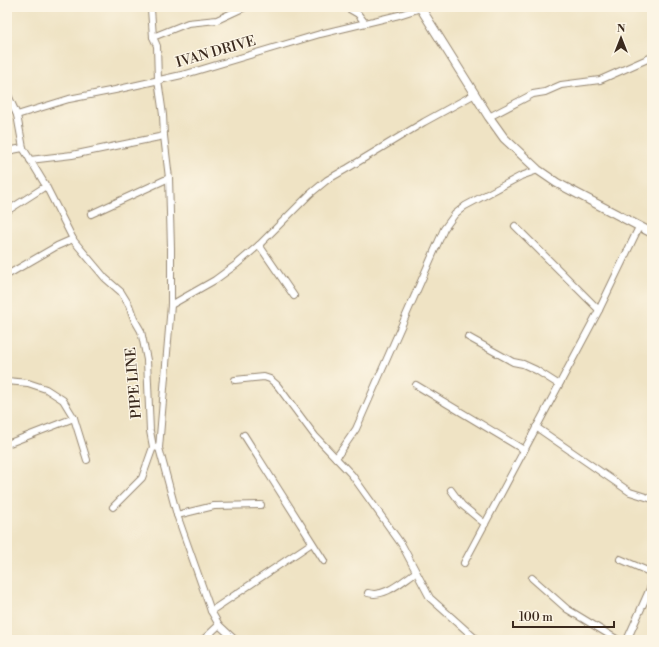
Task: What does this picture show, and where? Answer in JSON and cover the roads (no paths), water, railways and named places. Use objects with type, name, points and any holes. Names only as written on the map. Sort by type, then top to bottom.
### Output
[{"type":"street","points":[[113,507],[142,478],[156,447],[171,305],[169,178],[164,136],[164,116],[158,80],[157,46],[153,37],[150,7]]},
{"type":"street","points":[[153,37],[188,23],[217,20],[245,7]]},
{"type":"street","points":[[346,7],[358,14],[366,23]]},
{"type":"street","points":[[420,8],[489,117],[504,138],[538,170],[557,183],[652,233]]},
{"type":"street","name":"IVAN DRIVE","points":[[17,115],[69,99],[186,74],[320,34],[400,15],[420,8]]},
{"type":"street","points":[[489,117],[533,94],[545,92],[561,85],[600,80],[652,57]]},
{"type":"street","name":"PIPE LINE","points":[[7,93],[17,115],[23,148],[46,186],[74,239],[105,278],[121,292],[141,331],[147,360],[150,431],[177,515],[211,611],[220,625],[235,640]]},
{"type":"street","points":[[171,305],[215,280],[259,245],[326,180],[424,122],[475,94]]},
{"type":"street","points":[[30,160],[72,155],[164,136]]},
{"type":"street","points":[[7,151],[23,148]]},
{"type":"street","points":[[336,458],[356,429],[444,229],[455,214],[465,206],[521,176],[538,170]]},
{"type":"street","points":[[91,214],[169,178]]},
{"type":"street","points":[[7,211],[46,186]]},
{"type":"street","points":[[515,226],[599,310]]},
{"type":"street","points":[[464,563],[558,384],[599,310],[639,226]]},
{"type":"street","points":[[7,275],[57,246],[74,239]]},
{"type":"street","points":[[259,245],[294,296]]},
{"type":"street","points":[[468,337],[513,362],[536,370],[558,384]]},
{"type":"street","points":[[235,380],[264,376],[270,379],[277,386],[316,436],[352,475],[402,545],[430,598],[477,640]]},
{"type":"street","points":[[7,381],[28,383],[46,389],[63,400],[74,418],[87,460]]},
{"type":"street","points":[[416,385],[524,450]]},
{"type":"street","points":[[7,444],[74,418]]},
{"type":"street","points":[[536,427],[630,492],[652,499]]},
{"type":"street","points":[[244,435],[324,561]]},
{"type":"street","points":[[451,490],[462,505],[485,524]]},
{"type":"street","points":[[177,515],[214,506],[261,505]]},
{"type":"street","points":[[211,611],[312,542]]},
{"type":"street","points":[[620,559],[652,573]]},
{"type":"street","points":[[368,593],[380,594],[389,590],[416,572]]},
{"type":"street","points":[[532,578],[567,610],[618,640]]},
{"type":"street","points":[[627,640],[652,584]]},
{"type":"street","points":[[203,640],[220,625]]}]
